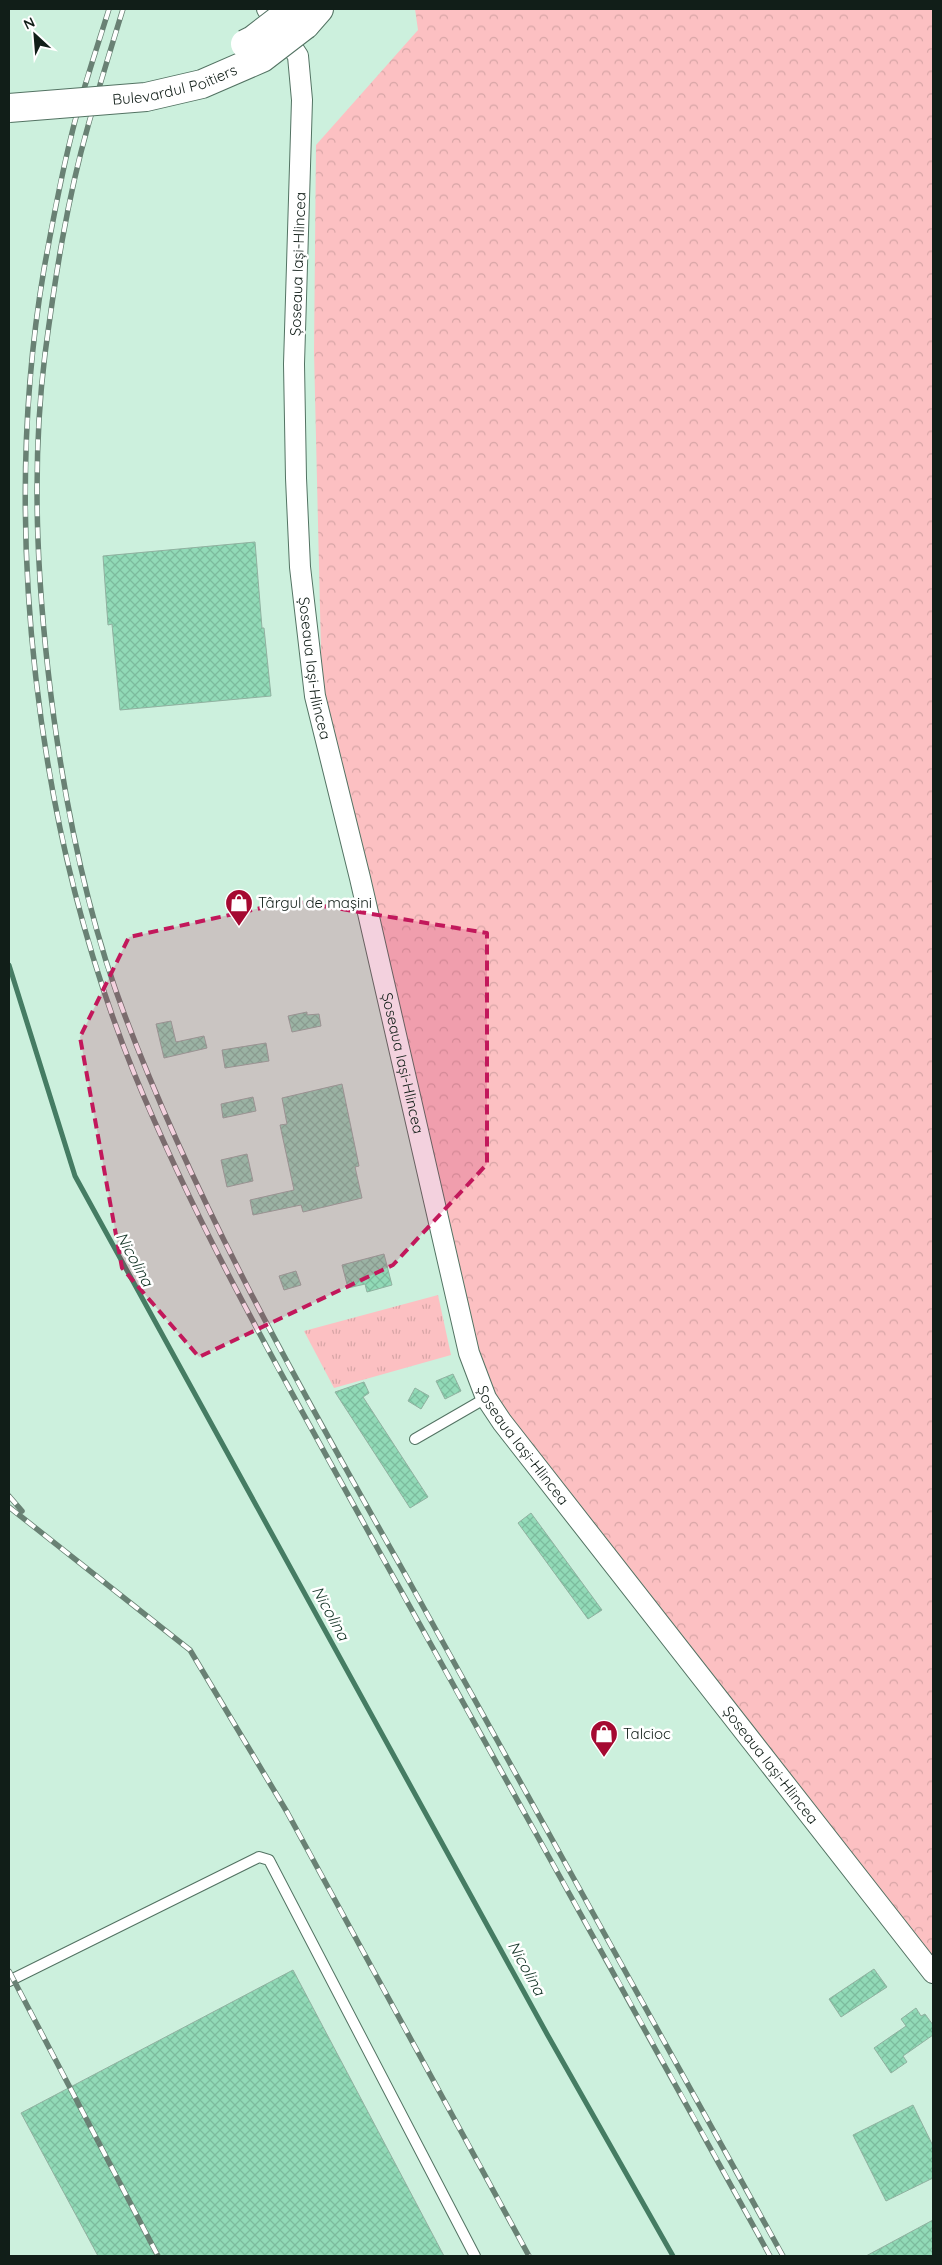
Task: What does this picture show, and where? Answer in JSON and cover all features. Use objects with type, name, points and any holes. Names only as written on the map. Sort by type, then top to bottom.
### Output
[{"type":"main road","name":"Bulevardul Poitiers","points":[[9,89],[145,78],[198,65],[253,40],[296,12]]},
{"type":"main road","name":"Bulevardul Poitiers","points":[[9,108],[146,97],[202,84],[262,58],[296,12]]},
{"type":"street","name":"Șoseaua Iași-Hlincea","points":[[296,12],[302,100],[294,364],[296,478],[300,567],[315,696],[360,878],[469,1353],[486,1398],[502,1422],[933,1973]]},
{"type":"lane","points":[[415,1439],[486,1398]]},
{"type":"lane","points":[[9,1982],[259,1857],[269,1860],[475,2256]]},
{"type":"highlighted area","points":[[293,901],[487,933],[487,1164],[393,1265],[199,1357],[122,1268],[80,1037],[129,937]]},
{"type":"green space","points":[[415,9],[933,9],[933,1959],[483,1390],[322,695],[314,352],[316,145],[418,30]]},
{"type":"green space","points":[[438,1295],[451,1355],[334,1388],[304,1331]]},
{"type":"building","points":[[255,542],[262,628],[264,628],[271,696],[120,710],[112,624],[108,625],[103,556]]},
{"type":"building","points":[[307,1012],[307,1015],[319,1014],[321,1026],[292,1032],[288,1016]]},
{"type":"building","points":[[171,1021],[176,1042],[204,1036],[207,1048],[164,1058],[156,1024]]},
{"type":"building","points":[[266,1043],[269,1061],[225,1068],[222,1050]]},
{"type":"building","points":[[342,1084],[359,1166],[355,1167],[362,1198],[303,1212],[301,1205],[253,1215],[250,1200],[294,1190],[280,1125],[287,1124],[282,1098]]},
{"type":"building","points":[[253,1097],[256,1111],[223,1118],[221,1104]]},
{"type":"building","points":[[247,1154],[253,1181],[227,1187],[221,1160]]},
{"type":"building","points":[[384,1254],[392,1285],[367,1292],[365,1284],[348,1288],[342,1265]]},
{"type":"building","points":[[296,1271],[301,1285],[284,1290],[279,1276]]},
{"type":"building","points":[[453,1374],[461,1391],[445,1399],[436,1381]]},
{"type":"building","points":[[364,1382],[369,1393],[363,1397],[428,1497],[410,1508],[335,1392]]},
{"type":"building","points":[[415,1388],[429,1396],[421,1409],[408,1401]]},
{"type":"building","points":[[531,1513],[602,1610],[588,1619],[518,1523]]},
{"type":"building","points":[[874,1969],[887,1987],[841,2017],[829,1999]]},
{"type":"building","points":[[293,1970],[444,2256],[98,2256],[21,2113]]},
{"type":"building","points":[[916,2008],[921,2016],[925,2014],[933,2025],[933,2035],[903,2056],[907,2062],[891,2073],[874,2048],[906,2026],[901,2019]]},
{"type":"building","points":[[913,2105],[933,2146],[933,2178],[886,2201],[853,2135]]},
{"type":"building","points":[[933,2220],[933,2256],[866,2256]]},
{"type":"waterway","name":"Nicolina","points":[[9,965],[75,1176],[547,2034],[673,2256]]},
{"type":"railway","points":[[109,9],[75,121],[44,269],[31,368],[26,469],[27,573],[36,677],[51,780],[72,882],[100,980],[134,1073],[189,1196],[219,1256],[282,1375],[770,2256]]},
{"type":"railway","points":[[123,9],[88,126],[68,211],[57,268],[45,354],[38,445],[37,491],[40,583],[48,674],[66,795],[90,907],[125,1016],[155,1090],[221,1234],[294,1375],[783,2256]]},
{"type":"railway","points":[[9,1496],[22,1511]]},
{"type":"railway","points":[[9,1507],[190,1650],[287,1812],[529,2256]]},
{"type":"railway","points":[[9,1971],[158,2256]]},
{"type":"place","name":"Târgul de mașini","points":[[239,927]]},
{"type":"place","name":"Talcioc","points":[[604,1758]]}]
